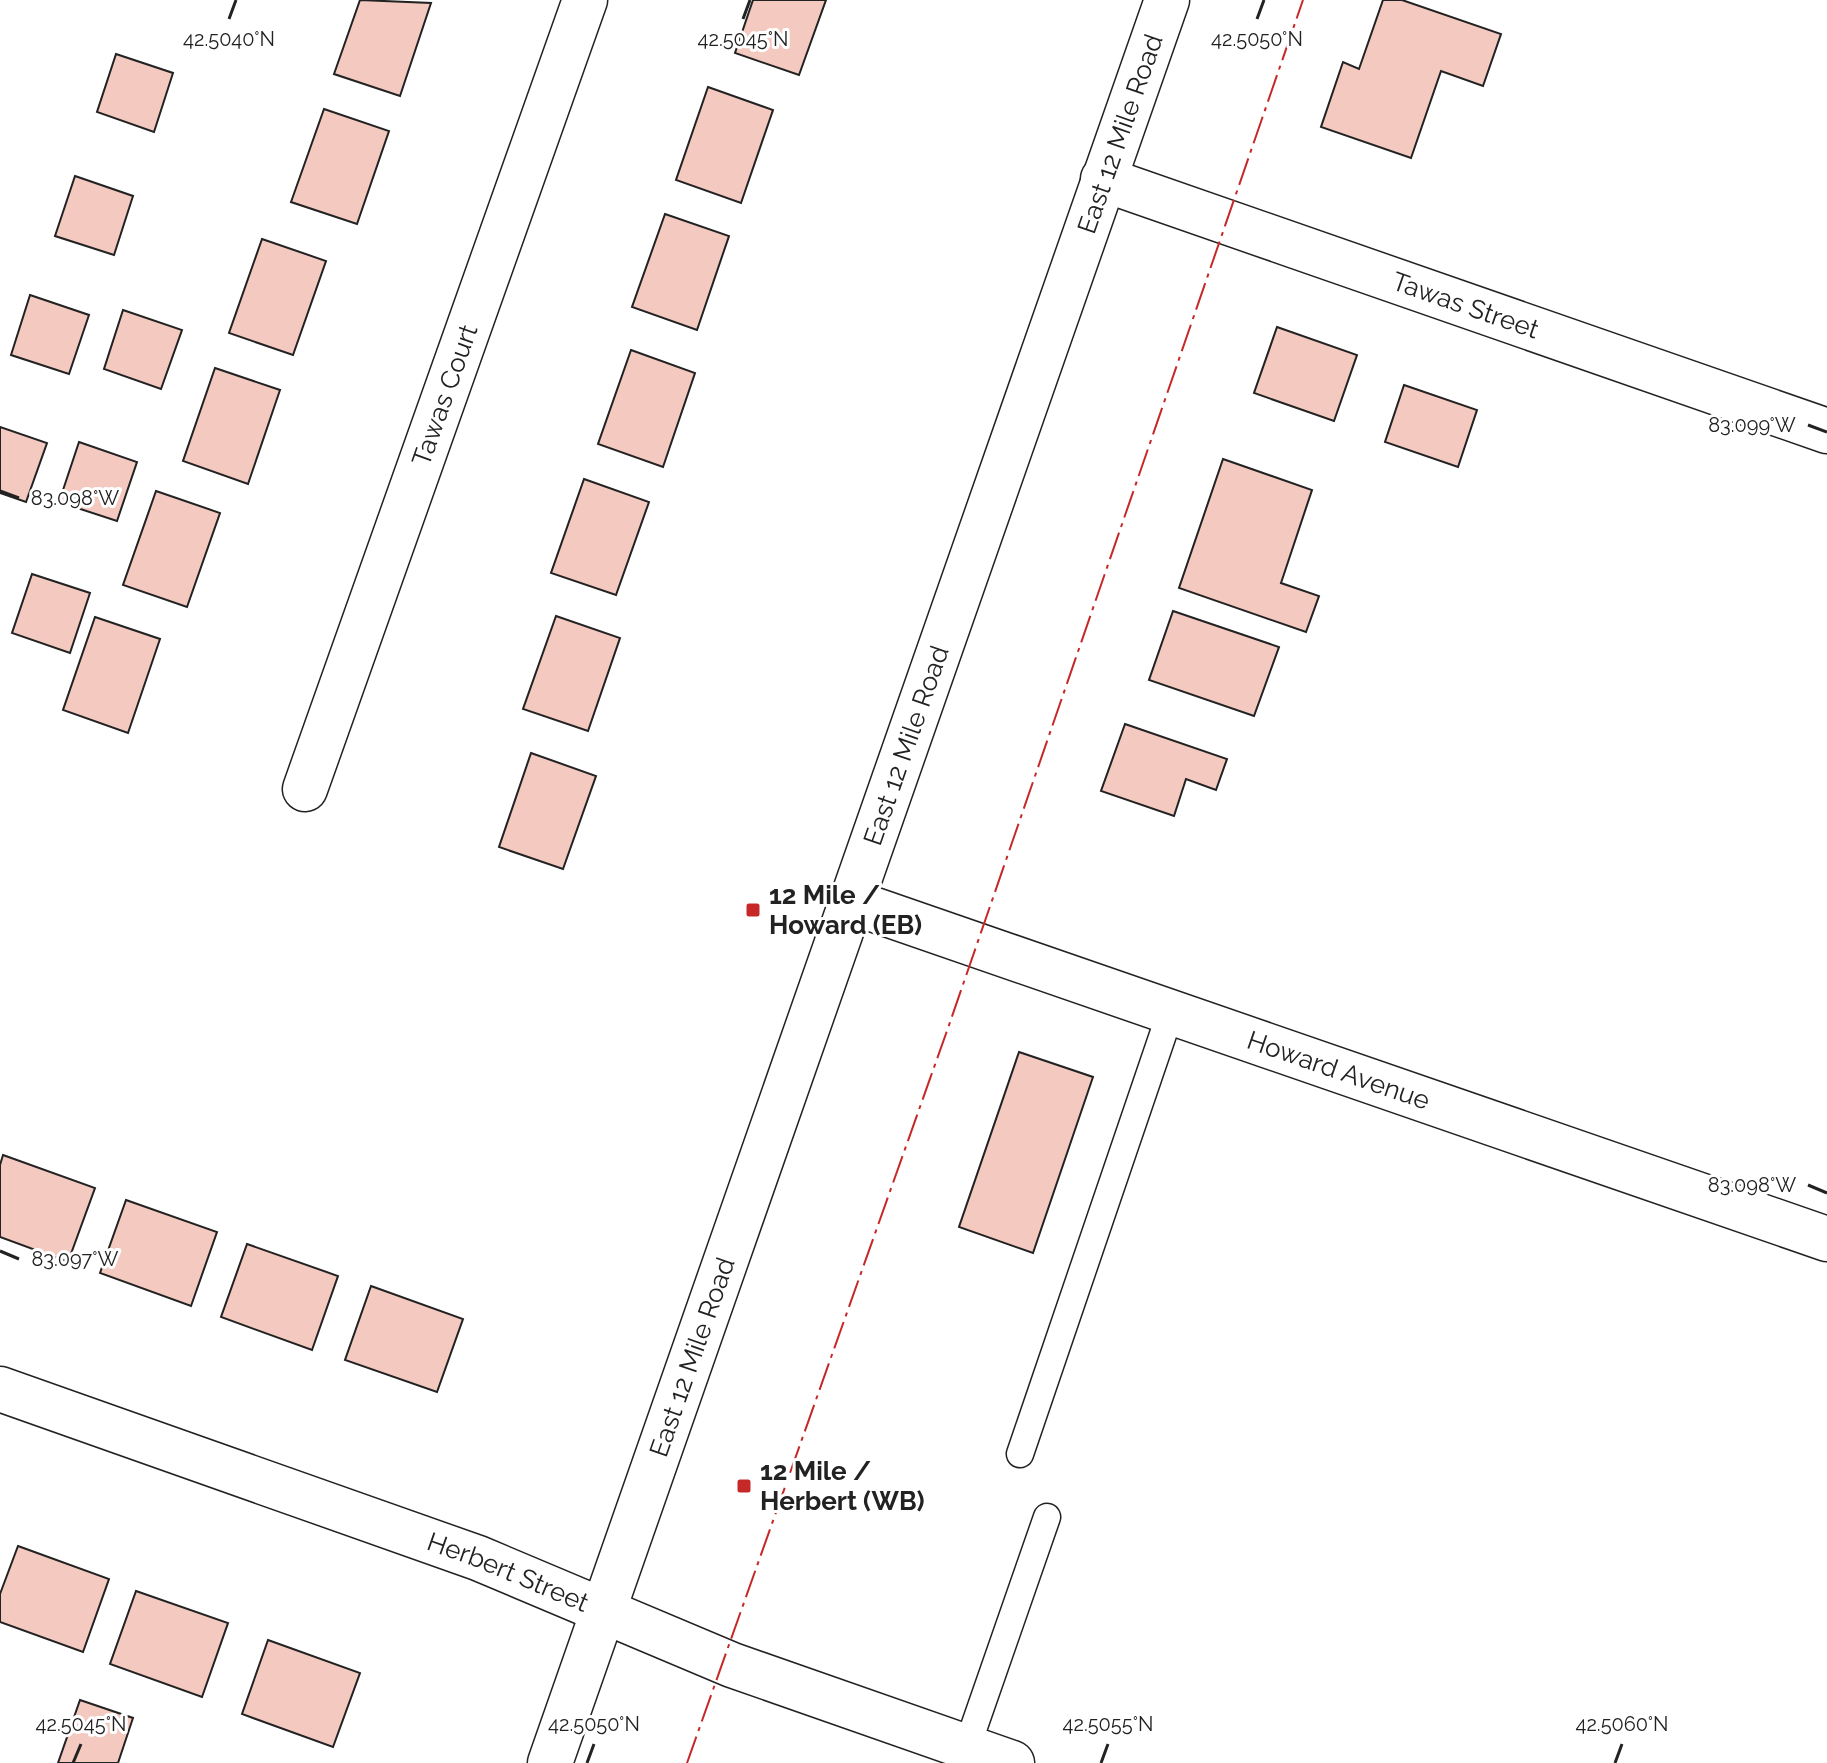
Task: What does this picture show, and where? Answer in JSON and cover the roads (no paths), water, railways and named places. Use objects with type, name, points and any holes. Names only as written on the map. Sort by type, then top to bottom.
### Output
[{"type":"street","name":"Tawas Court","points":[[305,789],[585,0]]},
{"type":"street","name":"East 12 Mile Road","points":[[550,1763],[605,1613],[849,901],[1167,0]]},
{"type":"street","name":"Tawas Street","points":[[1103,179],[1827,431]]},
{"type":"street","name":"Howard Avenue","points":[[849,901],[1827,1239]]},
{"type":"street","name":"Herbert Street","points":[[0,1389],[478,1558],[732,1665],[1012,1763]]},
{"type":"lane","points":[[1020,1454],[1171,1011]]},
{"type":"lane","points":[[967,1747],[1047,1517]]},
{"type":"place","name":"12 Mile / Howard (EB)","points":[[753,910]]},
{"type":"place","name":"12 Mile / Herbert (WB)","points":[[744,1486]]}]
